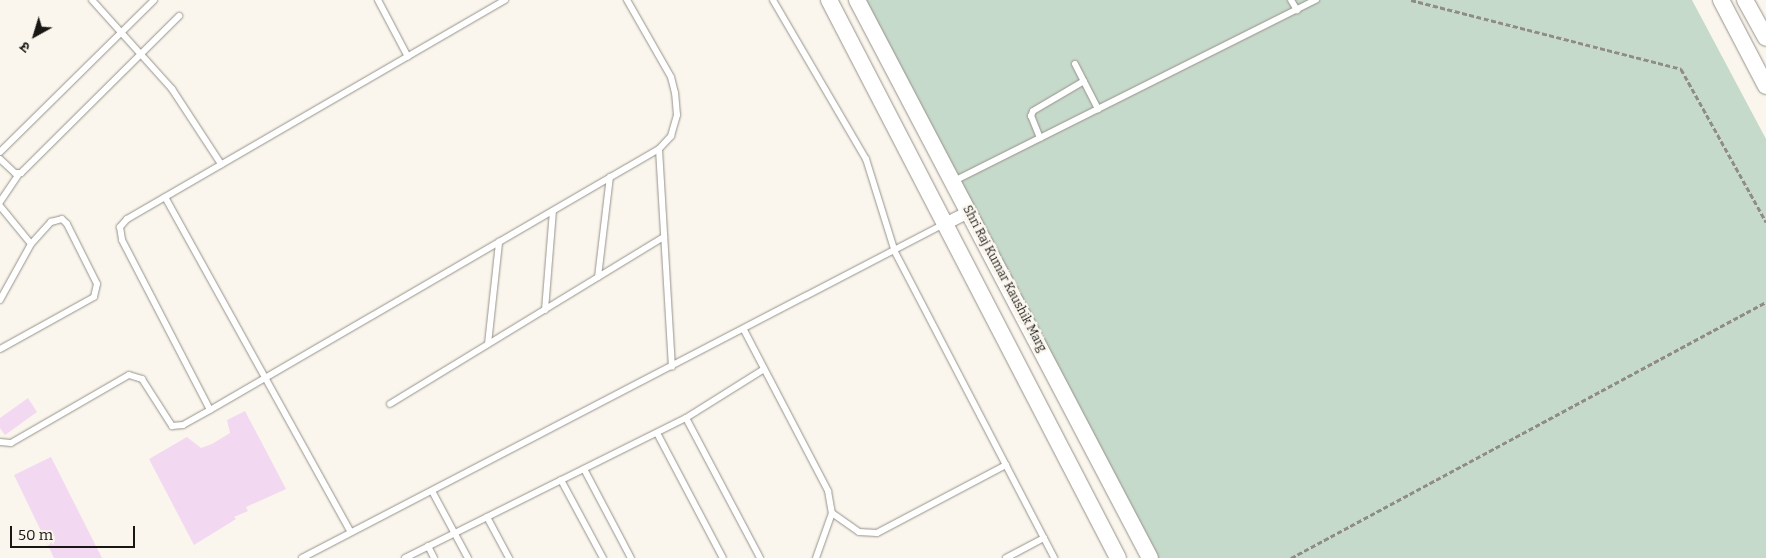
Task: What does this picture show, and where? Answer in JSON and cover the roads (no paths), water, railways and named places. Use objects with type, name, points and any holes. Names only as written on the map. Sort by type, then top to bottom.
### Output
[{"type":"street","points":[[829,0],[1118,558]]},
{"type":"street","name":"Shri Raj Kumar Kaushik Marg","points":[[857,0],[1150,558]]},
{"type":"street","points":[[1720,0],[1766,86]]},
{"type":"street","points":[[1745,0],[1766,38]]},
{"type":"street","points":[[945,224],[969,212]]},
{"type":"lane","points":[[92,0],[172,89],[221,164]]},
{"type":"lane","points":[[0,152],[154,0]]},
{"type":"lane","points":[[378,0],[408,56]]},
{"type":"lane","points":[[210,410],[120,233],[126,219],[505,0]]},
{"type":"lane","points":[[0,442],[11,443],[129,376],[142,378],[172,426],[183,425],[659,149],[670,136],[677,115],[675,93],[671,77],[626,0]]},
{"type":"lane","points":[[773,0],[866,159],[895,252],[1054,558]]},
{"type":"lane","points":[[1291,0],[1296,10]]},
{"type":"lane","points":[[953,182],[1316,0]]},
{"type":"lane","points":[[0,202],[19,174],[179,16]]},
{"type":"lane","points":[[1075,64],[1098,109]]},
{"type":"lane","points":[[1040,138],[1031,116],[1033,111],[1084,81]]},
{"type":"lane","points":[[659,149],[672,367]]},
{"type":"lane","points":[[0,159],[19,174]]},
{"type":"lane","points":[[598,277],[610,177]]},
{"type":"lane","points":[[165,197],[351,532]]},
{"type":"lane","points":[[0,206],[31,244]]},
{"type":"lane","points":[[545,310],[553,211]]},
{"type":"lane","points":[[0,300],[31,244],[51,222],[62,219],[67,224],[97,292],[90,300],[0,349]]},
{"type":"lane","points":[[302,558],[895,252],[945,224]]},
{"type":"lane","points":[[390,404],[664,237]]},
{"type":"lane","points":[[488,344],[498,242]]},
{"type":"lane","points":[[744,330],[828,492],[832,514],[816,558]]},
{"type":"lane","points":[[405,558],[686,418],[764,369]]},
{"type":"lane","points":[[686,418],[760,558]]},
{"type":"lane","points":[[656,433],[723,558]]},
{"type":"lane","points":[[832,514],[859,532],[877,533],[1006,465]]},
{"type":"lane","points":[[584,469],[631,558]]},
{"type":"lane","points":[[561,480],[603,558]]},
{"type":"lane","points":[[432,491],[468,558]]},
{"type":"lane","points":[[487,517],[510,558]]},
{"type":"lane","points":[[1006,558],[1044,538]]},
{"type":"lane","points":[[428,546],[434,558]]}]
